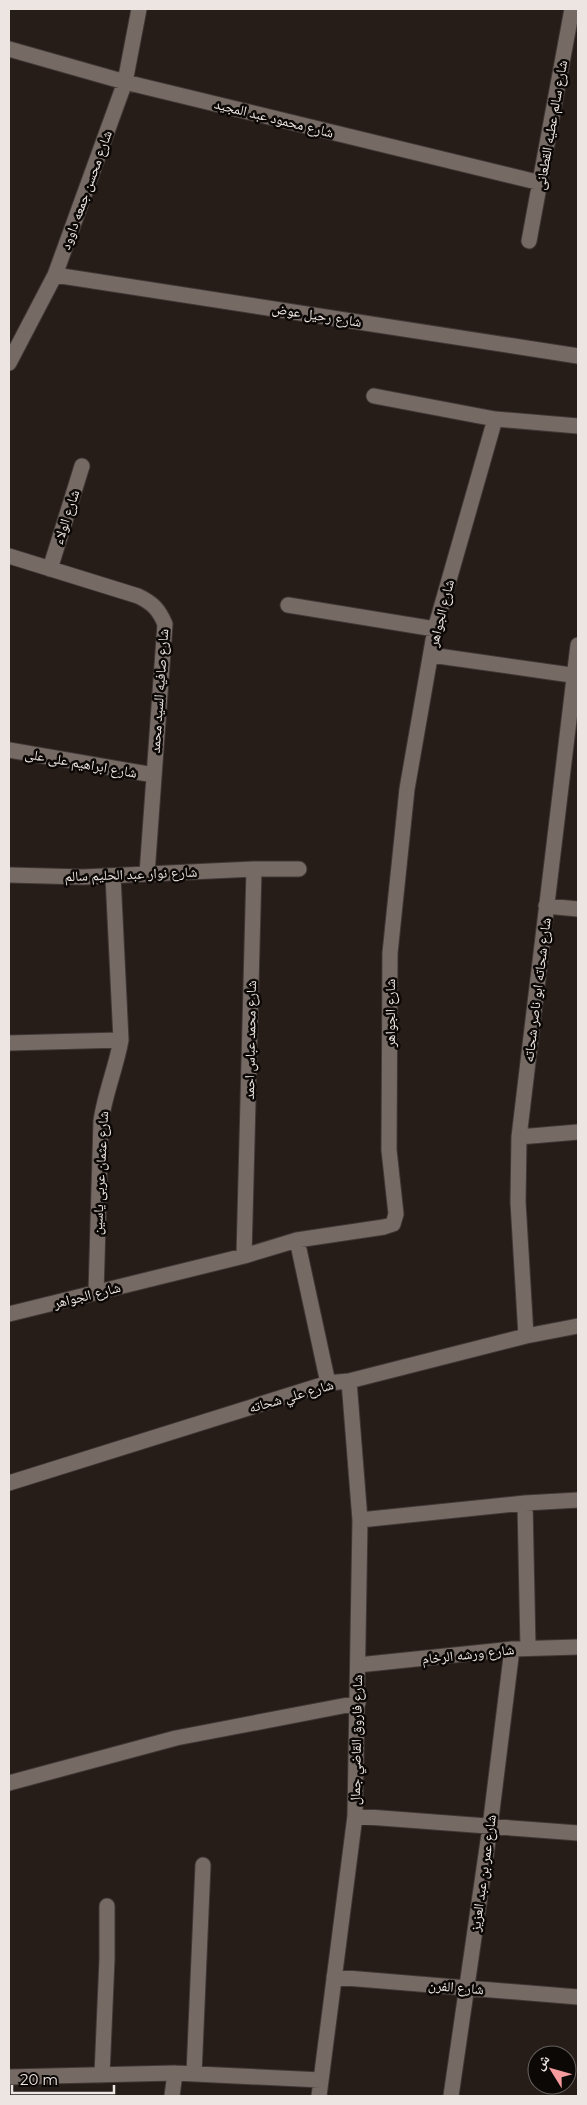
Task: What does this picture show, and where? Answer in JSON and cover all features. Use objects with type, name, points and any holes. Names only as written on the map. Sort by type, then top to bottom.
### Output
[{"type":"street","name":"شارع محسن جمعه داوود","points":[[9,363],[55,274],[125,82],[139,9]]},
{"type":"street","name":"شارع سالم عطيه القطعانى","points":[[529,241],[572,9]]},
{"type":"street","name":"شارع محمود عبد المجيد","points":[[9,49],[125,82],[541,183]]},
{"type":"street","name":"شارع رحيل عوض","points":[[55,274],[578,356]]},
{"type":"street","points":[[374,396],[495,419],[578,426]]},
{"type":"street","name":"شارع الجواهر","points":[[9,1314],[244,1256],[297,1240],[393,1224],[396,1214],[389,1150],[390,953],[407,789],[435,629],[495,419]]},
{"type":"street","name":"شارع الولاء","points":[[50,569],[82,466]]},
{"type":"street","name":"شارع صافيه السيد محمد","points":[[9,556],[138,596],[150,602],[160,612],[165,624],[147,874]]},
{"type":"street","points":[[288,605],[435,629]]},
{"type":"street","name":"شارع شحاته ابو ناصر شحاته","points":[[526,1336],[518,1202],[520,1137],[546,906],[576,676],[578,645]]},
{"type":"street","points":[[431,655],[576,676]]},
{"type":"street","name":"شارع ابراهيم على على","points":[[9,750],[154,775]]},
{"type":"street","points":[[254,869],[299,869]]},
{"type":"street","name":"شارع نوار عبد الحليم سالم","points":[[9,875],[43,877],[113,876],[254,869]]},
{"type":"street","name":"شارع محمد عباس احمد","points":[[244,1256],[254,869]]},
{"type":"street","name":"شارع عثمان عربى ياسين","points":[[96,1293],[101,1121],[104,1102],[117,1066],[121,1040],[113,876]]},
{"type":"street","points":[[546,906],[578,909]]},
{"type":"street","points":[[9,1043],[121,1040]]},
{"type":"street","points":[[520,1137],[578,1132]]},
{"type":"street","points":[[297,1240],[328,1383]]},
{"type":"street","name":"شارع علي شحاته","points":[[9,1483],[328,1383],[349,1381],[526,1336],[578,1326]]},
{"type":"street","name":"شارع فاروق القاضي جمال","points":[[318,2096],[355,1816],[360,1520],[349,1381]]},
{"type":"street","points":[[360,1520],[525,1503],[578,1500]]},
{"type":"street","points":[[525,1503],[528,1648]]},
{"type":"street","name":"شارع ورشه الرخام","points":[[358,1665],[512,1649],[578,1647]]},
{"type":"street","name":"شارع عمر بن عبد العزيز","points":[[451,2096],[490,1827],[512,1649]]},
{"type":"street","points":[[9,1783],[176,1738],[358,1703]]},
{"type":"street","points":[[355,1816],[578,1833]]},
{"type":"street","points":[[194,2074],[203,1865]]},
{"type":"street","points":[[102,2075],[107,1959],[107,1906]]},
{"type":"street","name":"شارع الفرن","points":[[334,1977],[578,1997]]},
{"type":"street","points":[[172,2096],[175,2073]]},
{"type":"street","points":[[9,2077],[175,2073],[321,2080]]}]
